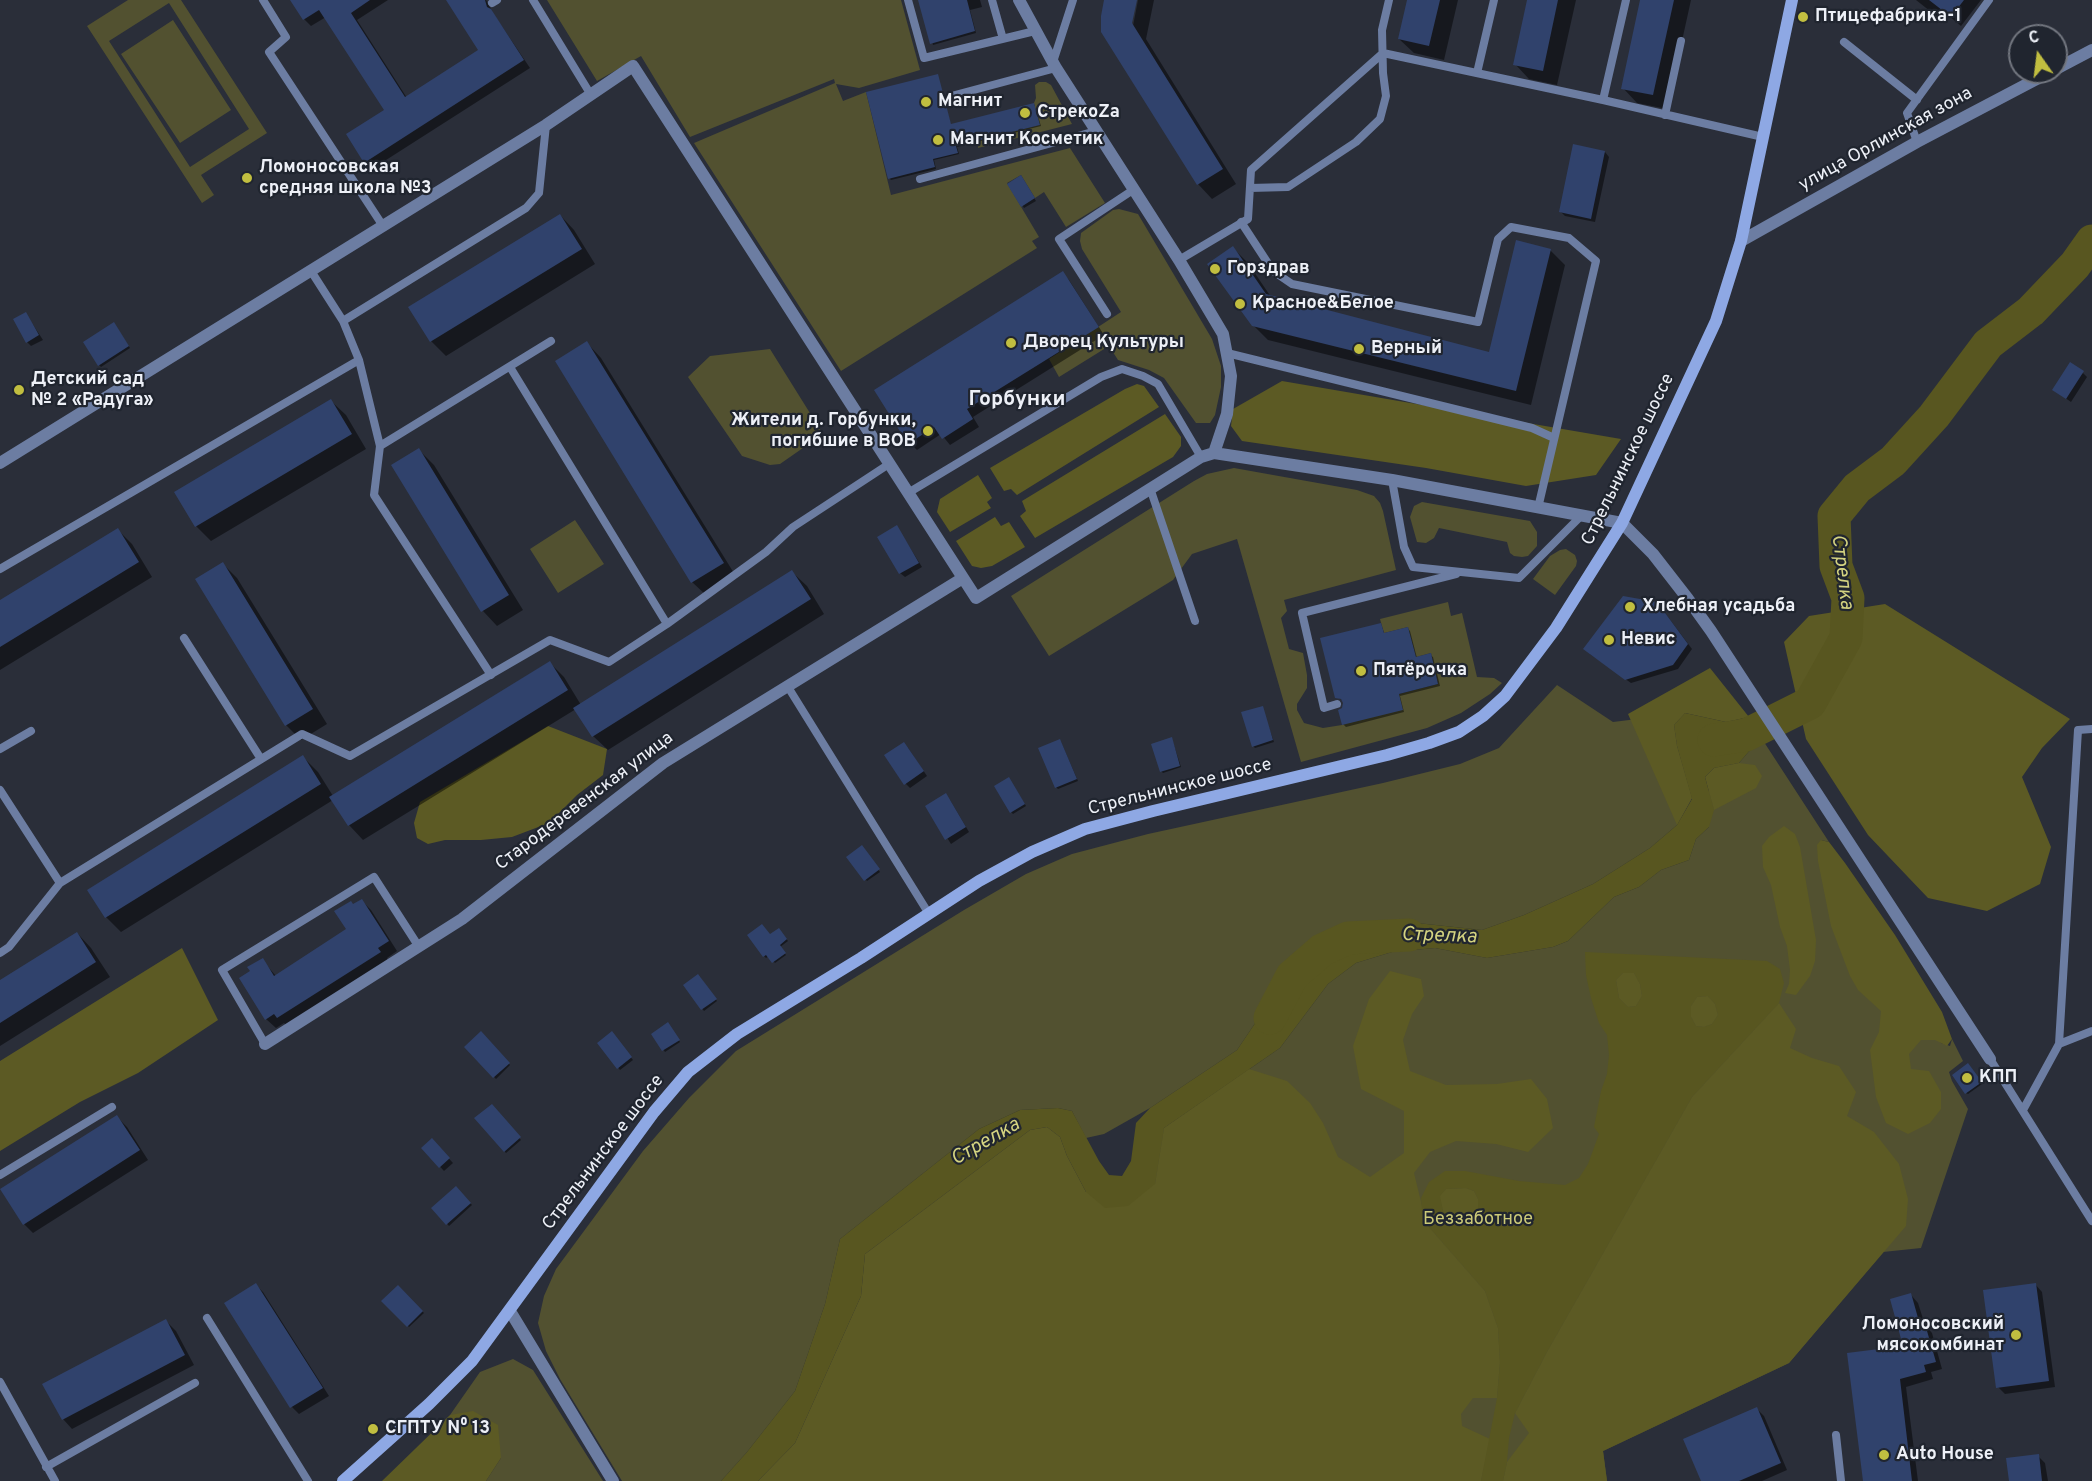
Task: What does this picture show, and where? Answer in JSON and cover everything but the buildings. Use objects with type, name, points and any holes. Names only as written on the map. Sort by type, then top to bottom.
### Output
[{"type":"main road","name":"Стрельнинское шоссе","points":[[343,1481],[429,1404],[472,1361],[654,1112],[688,1072],[737,1034],[979,881],[1032,852],[1085,829],[1387,755],[1459,732],[1483,716],[1505,696],[1556,628],[1622,524],[1716,321],[1741,241],[1792,0]]},
{"type":"street","points":[[1019,0],[1055,65],[1179,260],[1223,334],[1232,376],[1227,414],[1214,453]]},
{"type":"street","points":[[2068,63],[2092,50]]},
{"type":"street","points":[[0,463],[546,125],[633,66],[976,598],[1150,488],[1201,457],[1214,453],[1392,480],[1622,524],[1653,554],[1688,598],[1990,1059]]},
{"type":"street","name":"улица Орлинская зона","points":[[1741,241],[1917,142],[2027,84]]},
{"type":"street","name":"Стародеревенская улица","points":[[265,1044],[462,919],[663,762],[963,578]]},
{"type":"street","points":[[510,1311],[613,1481]]},
{"type":"lane","points":[[263,0],[286,37],[269,52],[383,226]]},
{"type":"lane","points":[[533,0],[591,95]]},
{"type":"lane","points":[[908,0],[924,58],[1035,31]]},
{"type":"lane","points":[[992,0],[1003,39]]},
{"type":"lane","points":[[955,95],[1055,65],[1072,0]]},
{"type":"lane","points":[[1250,188],[1288,187],[1356,142],[1380,119],[1386,96],[1382,30],[1389,0]]},
{"type":"lane","points":[[1477,73],[1494,0]]},
{"type":"lane","points":[[1603,100],[1626,0]]},
{"type":"lane","points":[[1917,142],[1907,113],[1989,0]]},
{"type":"lane","points":[[1665,115],[1681,41]]},
{"type":"lane","points":[[1844,42],[1917,100]]},
{"type":"lane","points":[[1383,53],[1763,137]]},
{"type":"lane","points":[[1179,260],[1248,219],[1251,170],[1383,53]]},
{"type":"lane","points":[[343,321],[526,208],[539,193],[546,125]]},
{"type":"lane","points":[[920,179],[1096,131]]},
{"type":"lane","points":[[1107,314],[1059,239],[1134,190]]},
{"type":"lane","points":[[1241,222],[1273,271],[1292,284],[1478,322],[1498,238],[1511,227],[1569,238],[1596,261],[1538,508]]},
{"type":"lane","points":[[311,271],[343,321],[359,360],[380,447],[374,495],[490,675]]},
{"type":"lane","points":[[380,447],[551,341]]},
{"type":"lane","points":[[1227,353],[1521,426],[1554,438]]},
{"type":"lane","points":[[0,569],[359,360]]},
{"type":"lane","points":[[510,367],[667,624]]},
{"type":"lane","points":[[908,493],[1101,377],[1122,369],[1158,384],[1201,457]]},
{"type":"lane","points":[[0,953],[9,946],[60,884],[302,734],[350,756],[550,640],[609,662],[667,624],[766,552],[793,527],[889,464]]},
{"type":"lane","points":[[1392,480],[1404,548],[1413,567],[1417,584]]},
{"type":"lane","points":[[1150,488],[1195,621]]},
{"type":"lane","points":[[1413,567],[1519,578],[1582,516]]},
{"type":"lane","points":[[1337,704],[1324,708],[1302,613],[1464,572]]},
{"type":"lane","points":[[184,638],[261,759]]},
{"type":"lane","points":[[788,687],[928,914]]},
{"type":"lane","points":[[2023,1110],[2059,1044],[2078,730],[2092,729]]},
{"type":"lane","points":[[0,749],[31,731]]},
{"type":"lane","points":[[0,790],[60,884]]},
{"type":"lane","points":[[265,1044],[222,970],[374,877],[419,947]]},
{"type":"lane","points":[[2059,1044],[2092,1031]]},
{"type":"lane","points":[[1990,1059],[2092,1221]]},
{"type":"lane","points":[[0,1175],[112,1107]]},
{"type":"lane","points":[[207,1318],[308,1481]]},
{"type":"lane","points":[[0,1382],[55,1481]]},
{"type":"lane","points":[[46,1467],[195,1383]]},
{"type":"lane","points":[[1836,1435],[1840,1481]]},
{"type":"green space","points":[[128,0],[181,0],[267,133],[201,175],[214,195],[202,203],[87,26]],"holes":[[[169,3],[249,129],[190,167],[109,41]]]},
{"type":"green space","points":[[547,0],[901,0],[920,70],[859,88],[836,84],[843,101],[866,92],[891,195],[1070,148],[1105,203],[1066,227],[1044,192],[1035,198],[1021,175],[1007,183],[1039,237],[1032,241],[1037,248],[841,371],[694,143],[835,83],[834,79],[690,137],[641,56],[597,81]]},
{"type":"green space","points":[[173,20],[231,110],[180,143],[121,54]]},
{"type":"green space","points":[[1039,82],[1051,85],[1072,124],[978,148],[978,140],[1039,125],[1034,103],[1035,85]]},
{"type":"green space","points":[[1119,209],[1138,214],[1212,339],[1221,366],[1221,387],[1215,415],[1210,423],[1196,423],[1164,378],[1149,370],[1118,360],[1109,346],[1059,377],[1049,359],[1121,312],[1082,249],[1080,241],[1081,233],[1113,210]]},
{"type":"green space","points":[[770,349],[823,434],[780,464],[770,465],[742,456],[688,377],[710,356]]},
{"type":"green space","points":[[1234,468],[1357,490],[1374,496],[1383,511],[1396,570],[1284,600],[1287,611],[1281,618],[1289,649],[1303,653],[1307,675],[1307,688],[1297,704],[1297,710],[1304,723],[1323,728],[1342,725],[1399,694],[1438,684],[1431,653],[1416,657],[1408,627],[1384,633],[1380,619],[1448,602],[1451,616],[1462,613],[1477,677],[1494,678],[1502,683],[1461,713],[1427,728],[1301,762],[1237,539],[1192,554],[1173,580],[1049,656],[1011,596],[1194,481],[1207,474]]},
{"type":"green space","points":[[1422,502],[1530,521],[1537,532],[1537,546],[1528,556],[1514,556],[1510,553],[1507,542],[1439,528],[1434,538],[1426,543],[1417,542],[1410,517],[1414,506]]},
{"type":"green space","points":[[575,520],[604,564],[558,593],[530,549]]},
{"type":"green space","points":[[1566,549],[1575,555],[1576,566],[1555,595],[1533,579],[1550,556]]},
{"type":"green space","points":[[1557,685],[1613,722],[1685,713],[1674,725],[1677,746],[1692,798],[1677,825],[1650,848],[1593,884],[1524,915],[1482,930],[1417,923],[1304,963],[1268,1004],[1237,1050],[1150,1108],[1104,1134],[1086,1138],[1072,1111],[1058,1108],[1020,1110],[979,1129],[840,1239],[825,1304],[795,1391],[721,1481],[622,1481],[560,1379],[546,1351],[538,1323],[544,1296],[556,1269],[643,1151],[689,1098],[736,1051],[1026,874],[1072,854],[1148,834],[1460,764],[1499,748]]},
{"type":"green space","name":"Беззаботное","points":[[1764,742],[1829,842],[1821,840],[1941,1043],[1950,1046],[1952,1039],[1963,1061],[1949,1072],[1968,1109],[1921,1248],[1883,1252],[1789,1363],[1603,1451],[1607,1481],[758,1481],[1104,1208],[1164,1128],[1280,1048],[1328,984],[1356,963],[1392,952],[1435,948],[1487,958],[1553,947],[1568,941],[1614,897],[1639,887],[1661,870],[1689,860],[1696,839],[1709,827],[1708,793],[1714,768],[1739,763],[1751,749]]},
{"type":"green space","points":[[513,1359],[533,1370],[603,1481],[486,1481],[501,1458],[450,1415],[480,1372]]},
{"type":"shaded area","points":[[1282,381],[1621,439],[1596,475],[1526,486],[1426,468],[1242,441],[1231,426],[1233,409]]},
{"type":"shaded area","points":[[1137,384],[1144,386],[1159,407],[1017,495],[1011,489],[1004,491],[990,468]]},
{"type":"shaded area","points":[[1165,414],[1181,437],[1181,446],[1173,457],[1035,538],[1020,516],[1026,511],[1022,501]]},
{"type":"shaded area","points":[[978,475],[992,498],[987,502],[991,508],[950,532],[937,512],[940,499]]},
{"type":"shaded area","points":[[995,517],[1001,526],[1009,522],[1025,547],[992,566],[981,568],[972,566],[956,541]]},
{"type":"shaded area","points":[[1885,604],[2070,719],[2042,748],[2022,777],[2051,847],[2040,884],[1987,911],[1928,898],[1868,835],[1806,739],[1784,642],[1809,616]]},
{"type":"shaded area","points":[[1710,668],[1749,717],[1726,722],[1685,713],[1674,725],[1677,746],[1692,798],[1677,825],[1628,714]]},
{"type":"shaded area","points":[[548,726],[607,749],[603,775],[577,795],[549,823],[512,837],[445,840],[428,844],[417,838],[414,823],[420,802]]},
{"type":"shaded area","points":[[1739,763],[1755,765],[1762,776],[1756,788],[1714,810],[1705,777],[1714,768]]},
{"type":"shaded area","points":[[1784,826],[1795,834],[1800,847],[1816,940],[1815,961],[1810,976],[1796,995],[1785,993],[1789,984],[1790,970],[1787,946],[1780,927],[1771,885],[1763,867],[1762,846],[1769,837]]},
{"type":"shaded area","points":[[1821,840],[1829,842],[1895,935],[1942,1012],[1952,1039],[1947,1046],[1935,1040],[1921,1040],[1909,1054],[1911,1069],[1929,1071],[1941,1092],[1941,1109],[1930,1123],[1908,1134],[1886,1123],[1876,1097],[1870,1050],[1879,1032],[1881,1011],[1858,990],[1850,976],[1831,926],[1818,861],[1817,845]]},
{"type":"shaded area","points":[[182,948],[218,1020],[138,1073],[80,1102],[0,1151],[0,1061]]},
{"type":"shaded area","points":[[1390,971],[1421,979],[1424,996],[1412,1014],[1403,1040],[1410,1071],[1446,1085],[1497,1084],[1531,1079],[1547,1099],[1553,1128],[1528,1152],[1496,1144],[1456,1141],[1430,1152],[1414,1173],[1429,1227],[1485,1291],[1498,1328],[1500,1362],[1497,1398],[1473,1398],[1461,1414],[1462,1426],[1490,1439],[1481,1481],[758,1481],[795,1443],[861,1296],[865,1254],[1030,1130],[1047,1127],[1060,1137],[1086,1192],[1155,1184],[1164,1128],[1249,1069],[1287,1081],[1310,1103],[1323,1123],[1338,1157],[1370,1177],[1404,1153],[1404,1111],[1361,1089],[1353,1046],[1369,999]]},
{"type":"shaded area","points":[[1623,973],[1634,973],[1640,984],[1642,996],[1636,1006],[1628,1007],[1619,998],[1616,980]]},
{"type":"shaded area","points":[[1708,996],[1715,1004],[1718,1015],[1712,1024],[1704,1027],[1696,1026],[1691,1017],[1691,1006],[1697,997]]},
{"type":"shaded area","points":[[1779,1003],[1796,1029],[1790,1048],[1812,1058],[1839,1066],[1856,1092],[1847,1116],[1874,1132],[1899,1164],[1908,1199],[1906,1226],[1789,1363],[1603,1451],[1607,1481],[1503,1481],[1507,1462],[1529,1433],[1515,1413],[1548,1350],[1692,1097]]},
{"type":"shaded area","points":[[1466,1188],[1474,1191],[1478,1199],[1478,1211],[1461,1223],[1448,1219],[1439,1196],[1446,1189]]},
{"type":"shaded area","points":[[473,1411],[498,1425],[501,1458],[486,1481],[382,1481],[450,1415]]},
{"type":"water","points":[[1685,713],[1726,722],[1749,717],[1764,742],[1751,749],[1739,763],[1714,768],[1705,777],[1714,810],[1709,827],[1696,839],[1689,860],[1661,870],[1639,887],[1614,897],[1568,941],[1553,947],[1487,958],[1435,948],[1392,952],[1356,963],[1328,984],[1280,1048],[1164,1128],[1155,1184],[1128,1206],[1105,1208],[1086,1192],[1060,1137],[1047,1127],[1030,1130],[865,1254],[861,1296],[795,1443],[758,1481],[721,1481],[795,1391],[825,1304],[840,1239],[979,1129],[1020,1110],[1058,1108],[1072,1111],[1109,1175],[1122,1176],[1131,1161],[1136,1123],[1150,1108],[1237,1050],[1268,1004],[1304,963],[1348,941],[1417,923],[1482,930],[1524,915],[1593,884],[1650,848],[1677,825],[1692,799],[1677,746],[1674,725]]},
{"type":"water","points":[[1585,952],[1767,961],[1780,969],[1784,983],[1779,1003],[1692,1097],[1548,1350],[1515,1413],[1503,1481],[1481,1481],[1497,1398],[1500,1362],[1498,1328],[1485,1291],[1429,1227],[1422,1210],[1421,1198],[1429,1182],[1445,1171],[1465,1171],[1519,1181],[1565,1185],[1579,1178],[1588,1164],[1599,1134],[1594,1127],[1607,1074],[1609,1055],[1607,1035],[1599,1023],[1586,975]],"holes":[[[1623,973],[1634,973],[1640,984],[1642,996],[1636,1006],[1628,1007],[1619,998],[1616,980]],[[1708,996],[1715,1004],[1718,1015],[1712,1024],[1704,1027],[1696,1026],[1691,1017],[1691,1006],[1697,997]],[[1466,1188],[1474,1191],[1478,1199],[1478,1211],[1461,1223],[1449,1219],[1443,1211],[1440,1196],[1446,1189]]]},
{"type":"waterway","name":"Стрелка","points":[[1714,740],[1746,735],[1810,703],[1846,638],[1848,598],[1836,566],[1834,516],[1857,488],[1893,461],[1934,416],[1988,344],[2031,311],[2075,265],[2092,241]]},
{"type":"waterway","name":"Стрелка","points":[[1270,1018],[1292,976],[1322,950],[1348,938],[1409,935]]},
{"type":"place","name":"Птицефабрика-1","points":[[1803,17]]},
{"type":"place","name":"Магнит","points":[[926,102]]},
{"type":"place","name":"СтрекоZа","points":[[1025,113]]},
{"type":"place","name":"Магнит Косметик","points":[[938,140]]},
{"type":"place","name":"Ломоносовская средняя школа №3","points":[[247,178]]},
{"type":"place","name":"Горздрав","points":[[1215,269]]},
{"type":"place","name":"Красное&Белое","points":[[1240,304]]},
{"type":"place","name":"Дворец Культуры","points":[[1011,343]]},
{"type":"place","name":"Верный","points":[[1359,349]]},
{"type":"place","name":"Детский сад № 2 «Радуга»","points":[[19,390]]},
{"type":"place","name":"Жители д. Горбунки, погибшие в ВОВ","points":[[928,431]]},
{"type":"place","name":"Хлебная усадьба","points":[[1630,607]]},
{"type":"place","name":"Невис","points":[[1609,640]]},
{"type":"place","name":"Пятёрочка","points":[[1361,671]]},
{"type":"place","name":"КПП","points":[[1967,1078]]},
{"type":"place","name":"Ломоносовский мясокомбинат","points":[[2016,1335]]},
{"type":"place","name":"СГПТУ N⁰ 13","points":[[373,1429]]},
{"type":"place","name":"Auto House","points":[[1884,1455]]},
{"type":"district","name":"Горбунки","points":[[1017,401]]}]
